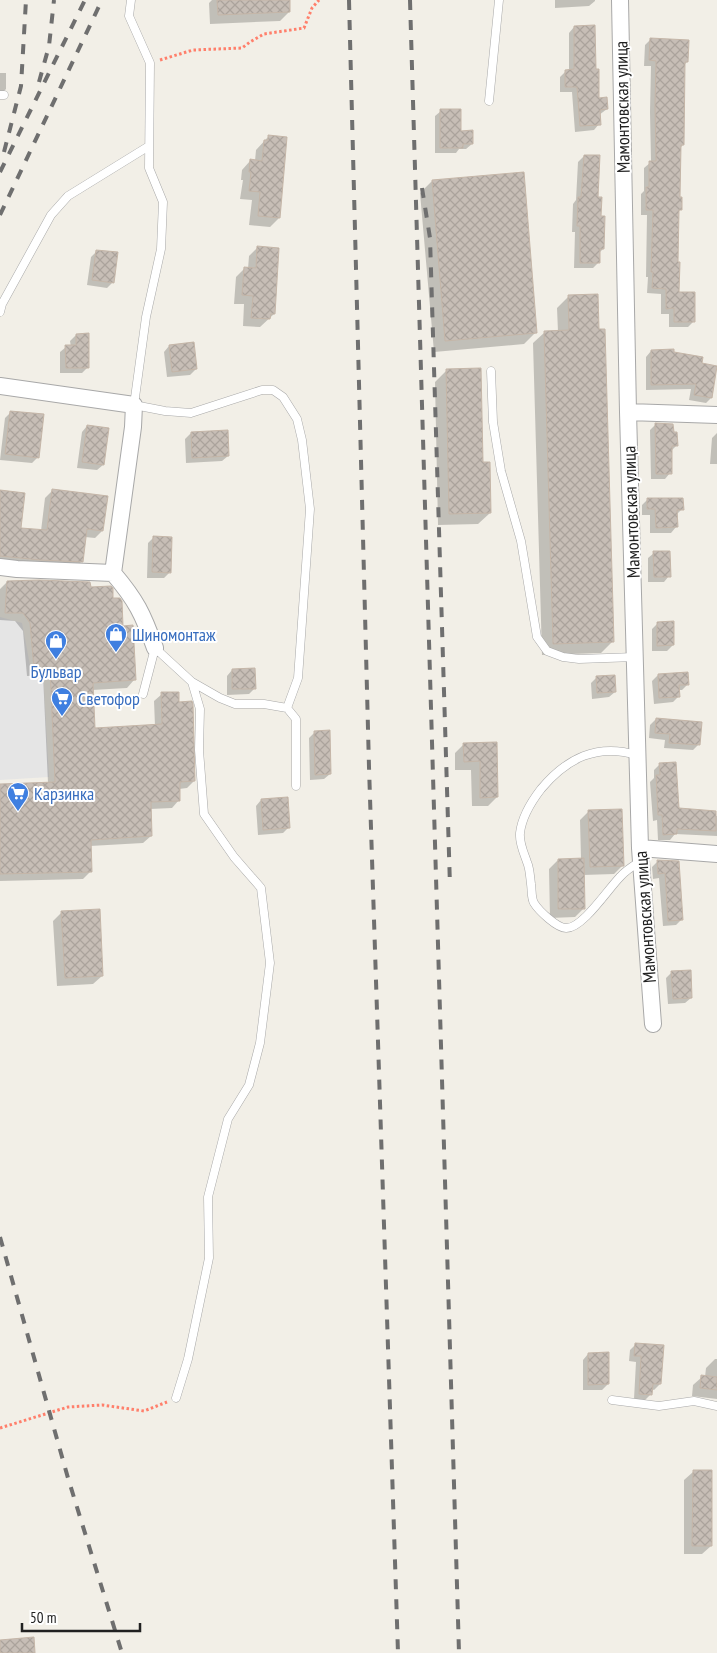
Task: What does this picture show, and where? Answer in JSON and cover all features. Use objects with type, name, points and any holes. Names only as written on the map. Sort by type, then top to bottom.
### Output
[{"type":"street","name":"Мамонтовская улица","points":[[620,0],[637,755],[641,854],[653,1024]]},
{"type":"street","points":[[0,386],[134,405],[133,427],[113,573],[137,603],[155,648]]},
{"type":"street","points":[[628,412],[717,414]]},
{"type":"street","points":[[0,566],[17,569],[113,573]]},
{"type":"street","points":[[641,854],[717,854]]},
{"type":"lane","points":[[131,0],[129,16],[150,63],[150,168],[163,202],[161,250],[146,317],[134,405],[191,413],[262,390],[273,390],[284,397],[297,419],[302,440],[310,508],[298,678],[287,708]]},
{"type":"lane","points":[[489,101],[499,0]]},
{"type":"lane","points":[[0,312],[2,304],[51,216],[68,196],[149,146]]},
{"type":"lane","points":[[491,371],[493,422],[501,471],[521,541],[537,637],[548,651],[563,657],[579,659],[635,657]]},
{"type":"lane","points":[[143,694],[155,648],[192,682],[220,698],[236,704],[264,704],[287,708],[296,719],[296,786]]},
{"type":"lane","points":[[176,1398],[188,1359],[209,1258],[208,1197],[228,1118],[249,1085],[260,1043],[270,963],[261,888],[234,857],[204,814],[199,750],[200,709],[192,682]]},
{"type":"lane","points":[[637,755],[609,750],[582,757],[565,765],[534,798],[523,818],[520,835],[523,851],[528,863],[533,902],[556,925],[566,928],[577,925],[641,854]]},
{"type":"lane","points":[[612,1400],[658,1406],[694,1401],[717,1406]]},
{"type":"path","points":[[150,63],[193,50],[242,48],[264,34],[304,28],[312,8],[320,0]]},
{"type":"path","points":[[0,1428],[68,1407],[102,1405],[144,1411],[176,1398]]},
{"type":"shaded area","points":[[0,617],[22,623],[31,671],[43,671],[49,777],[0,780]]},
{"type":"building","points":[[217,0],[290,0],[290,12],[218,15]]},
{"type":"building","points":[[595,25],[596,69],[599,69],[599,98],[607,97],[608,109],[600,110],[601,125],[580,126],[577,87],[565,87],[565,70],[574,69],[574,26]]},
{"type":"building","points":[[650,38],[689,40],[688,62],[685,62],[684,145],[681,145],[680,197],[682,197],[682,210],[679,210],[678,262],[680,262],[679,292],[695,292],[695,322],[674,322],[674,308],[666,309],[666,289],[652,288],[653,210],[646,210],[646,187],[649,187],[649,161],[656,161],[656,61],[649,60]]},
{"type":"building","points":[[440,109],[461,109],[461,131],[473,130],[473,144],[463,144],[463,148],[440,148]]},
{"type":"building","points":[[268,135],[287,137],[280,218],[258,216],[260,192],[249,191],[250,159],[262,161],[264,140],[268,140]]},
{"type":"building","points":[[584,155],[600,155],[598,197],[602,197],[601,216],[605,216],[604,249],[600,249],[600,263],[580,263],[580,226],[577,226],[578,197],[581,197]]},
{"type":"building","points":[[524,172],[537,333],[445,341],[432,180]]},
{"type":"building","points":[[257,246],[279,248],[275,314],[271,314],[270,319],[251,318],[253,296],[242,295],[244,267],[256,268]]},
{"type":"building","points":[[96,250],[118,252],[114,283],[92,280]]},
{"type":"building","points":[[598,294],[599,329],[605,329],[614,642],[553,644],[544,331],[569,330],[568,295]]},
{"type":"building","points":[[89,333],[89,368],[66,368],[65,345],[76,345],[76,334]]},
{"type":"building","points":[[194,342],[197,369],[172,372],[169,345]]},
{"type":"building","points":[[674,349],[674,352],[703,357],[702,363],[717,366],[712,398],[694,395],[696,384],[651,385],[651,350]]},
{"type":"building","points":[[481,368],[483,462],[490,462],[491,513],[449,514],[446,369]]},
{"type":"building","points":[[10,411],[44,414],[39,458],[5,454]]},
{"type":"building","points":[[655,423],[673,424],[674,432],[677,432],[678,446],[672,446],[672,474],[656,474]]},
{"type":"building","points":[[87,425],[109,428],[104,465],[82,462]]},
{"type":"building","points":[[228,430],[229,456],[192,458],[191,432]]},
{"type":"building","points":[[52,489],[108,496],[103,531],[87,529],[83,562],[0,556],[0,490],[25,493],[21,528],[47,530]]},
{"type":"building","points":[[647,498],[683,498],[684,510],[677,510],[678,527],[656,528],[655,509],[647,509]]},
{"type":"building","points":[[153,536],[172,537],[171,573],[152,572]]},
{"type":"building","points":[[653,551],[670,551],[671,577],[654,577]]},
{"type":"building","points":[[7,581],[90,582],[91,587],[111,586],[113,588],[113,598],[120,598],[122,601],[123,626],[133,625],[136,680],[93,683],[95,728],[162,724],[161,692],[179,692],[179,702],[192,701],[193,704],[195,781],[180,782],[180,801],[151,802],[152,836],[91,840],[92,872],[0,874],[0,784],[55,782],[50,668],[34,669],[30,623],[23,613],[5,613]]},
{"type":"building","points":[[674,621],[674,645],[657,646],[657,622]]},
{"type":"building","points":[[255,668],[256,689],[232,689],[232,669]]},
{"type":"building","points":[[688,672],[689,685],[679,685],[680,697],[659,698],[658,674]]},
{"type":"building","points":[[615,675],[616,692],[597,693],[596,676]]},
{"type":"building","points":[[656,718],[702,722],[700,745],[669,743],[670,734],[655,733]]},
{"type":"building","points":[[330,730],[331,774],[315,775],[314,731]]},
{"type":"building","points":[[497,742],[498,797],[480,798],[480,761],[464,762],[463,743]]},
{"type":"building","points":[[676,762],[679,808],[716,811],[716,831],[677,829],[677,834],[663,835],[662,815],[658,815],[656,775],[660,775],[659,763]]},
{"type":"building","points":[[288,797],[290,828],[263,830],[261,799]]},
{"type":"building","points":[[622,809],[624,866],[590,867],[588,810]]},
{"type":"building","points":[[584,858],[585,909],[558,909],[558,859]]},
{"type":"building","points":[[657,860],[679,861],[683,920],[668,921],[665,873],[658,874]]},
{"type":"building","points":[[100,909],[103,976],[65,978],[61,911]]},
{"type":"building","points":[[691,970],[692,998],[673,999],[671,971]]},
{"type":"building","points":[[635,1343],[664,1345],[661,1384],[653,1384],[652,1395],[639,1394],[641,1356],[634,1356]]},
{"type":"building","points":[[609,1352],[609,1384],[588,1385],[588,1353]]},
{"type":"building","points":[[701,1375],[717,1377],[717,1390],[700,1388]]},
{"type":"building","points":[[693,1470],[712,1470],[712,1546],[692,1546]]},
{"type":"building","points":[[34,1637],[35,1653],[0,1653],[0,1640]]},
{"type":"railway","points":[[4,152],[21,86],[26,0]]},
{"type":"railway","points":[[39,82],[49,46],[54,0]]},
{"type":"railway","points":[[0,172],[85,0]]},
{"type":"railway","points":[[0,215],[102,0]]},
{"type":"railway","points":[[349,0],[369,767],[398,1653]]},
{"type":"railway","points":[[410,0],[459,1653]]},
{"type":"railway","points":[[422,188],[430,238],[450,886]]},
{"type":"railway","points":[[0,1237],[68,1478],[122,1653]]},
{"type":"place","name":"Шиномонтаж","points":[[116,653]]},
{"type":"place","name":"Бульвар","points":[[56,660]]},
{"type":"place","name":"Светофор","points":[[62,717]]},
{"type":"place","name":"Карзинка","points":[[18,812]]}]
